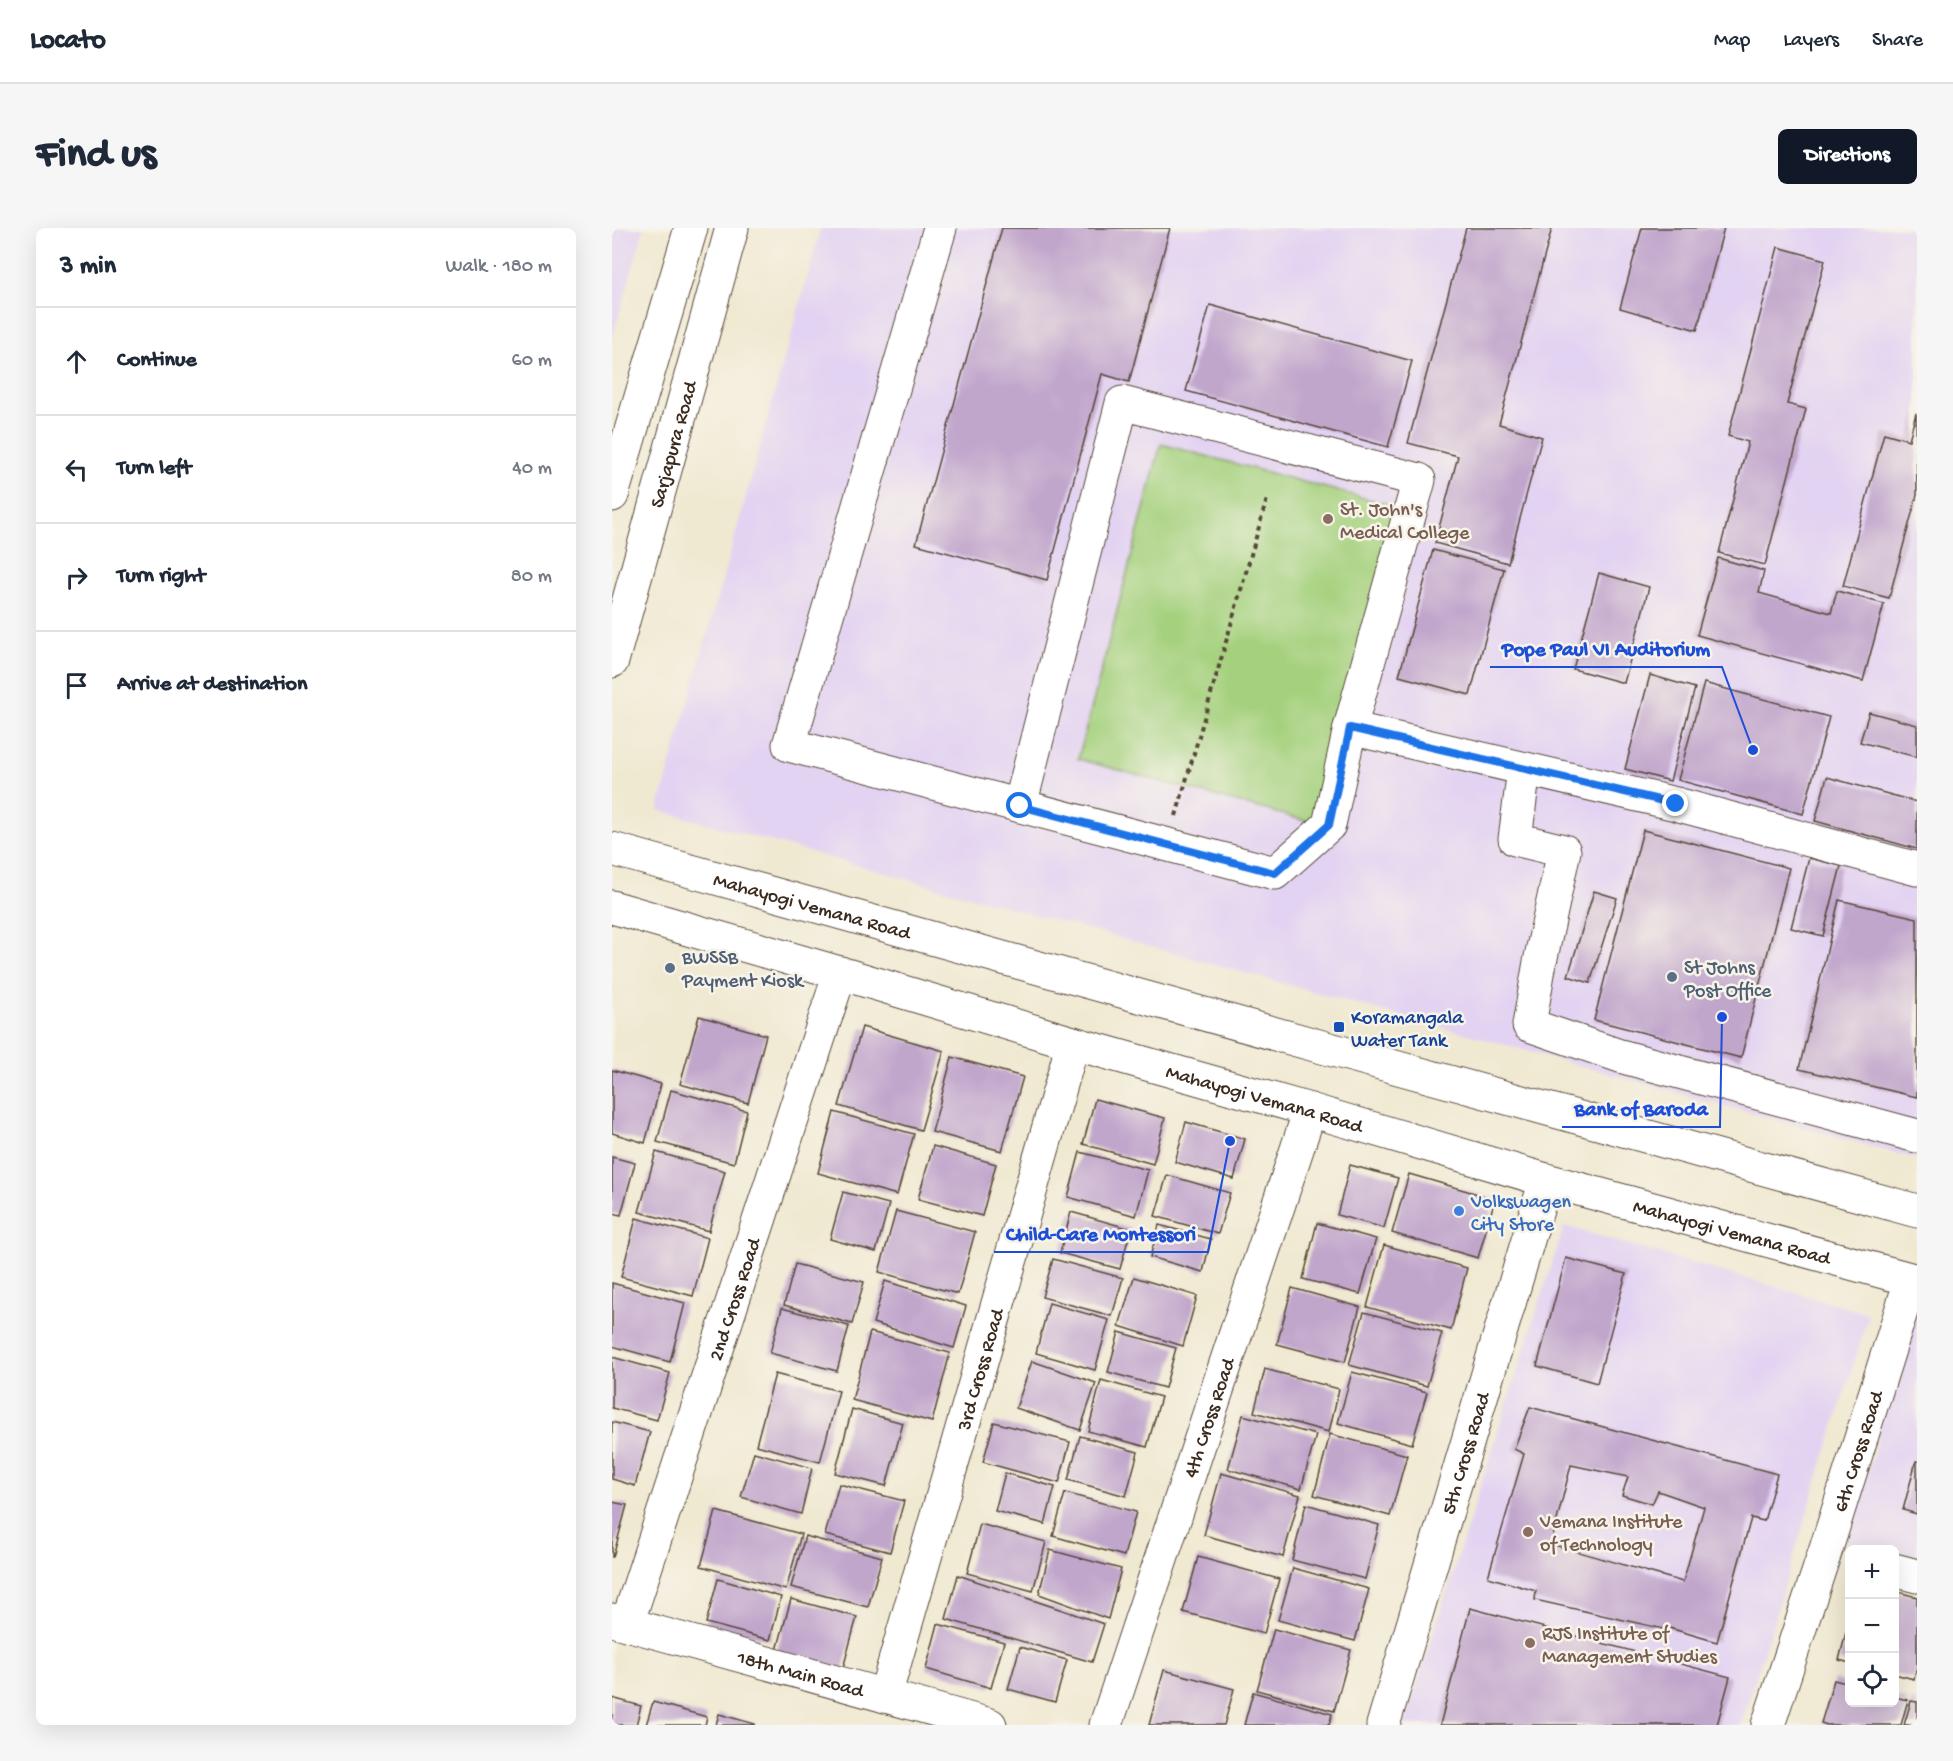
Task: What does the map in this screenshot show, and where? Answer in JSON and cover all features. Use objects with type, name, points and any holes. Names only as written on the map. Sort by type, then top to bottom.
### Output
[{"type":"street","points":[[612,495],[691,228]]},
{"type":"street","name":"Sarjapura Road","points":[[612,661],[732,228]]},
{"type":"street","points":[[940,228],[789,745],[1167,845],[1275,873],[1329,825],[1350,728],[1419,480],[1122,403],[1020,806]]},
{"type":"street","points":[[1350,728],[1676,804],[1917,869]]},
{"type":"street","points":[[1524,769],[1515,840],[1564,851],[1529,1025],[1620,1056],[1917,1136]]},
{"type":"street","name":"Mahayogi Vemana Road","points":[[612,849],[1917,1211]]},
{"type":"street","name":"Mahayogi Vemana Road","points":[[612,907],[1546,1180],[1914,1281]]},
{"type":"street","name":"2nd Cross Road","points":[[619,1622],[840,973]]},
{"type":"street","name":"3rd Cross Road","points":[[885,1696],[1073,1043]]},
{"type":"street","name":"4th Cross Road","points":[[1106,1725],[1310,1110]]},
{"type":"street","name":"5th Cross Road","points":[[1383,1725],[1546,1180]]},
{"type":"street","name":"6th Cross Road","points":[[1768,1725],[1838,1553],[1914,1281]]},
{"type":"street","points":[[1899,1571],[1917,1576]]},
{"type":"street","name":"18th Main Road","points":[[619,1622],[990,1725]]},
{"type":"path","points":[[1167,845],[1267,499]]},
{"type":"shaded area","points":[[612,228],[644,228],[612,339]]},
{"type":"shaded area","name":"St. John's Medical College","points":[[821,228],[1917,228],[1917,1159],[658,810]]},
{"type":"shaded area","points":[[1564,1226],[1869,1314],[1741,1725],[1404,1725]]},
{"type":"shaded area","points":[[1915,1303],[1917,1303],[1917,1567],[1899,1562],[1899,1545],[1848,1545]]},
{"type":"green space","points":[[1161,444],[1398,507],[1314,823],[1078,759]]},
{"type":"building","points":[[1002,228],[1170,228],[1129,382],[1102,374],[1047,580],[916,544]]},
{"type":"building","points":[[1466,228],[1552,228],[1499,424],[1542,437],[1508,563],[1435,543],[1458,456],[1408,443]]},
{"type":"building","points":[[1642,228],[1724,228],[1697,330],[1620,308]]},
{"type":"building","points":[[1778,247],[1825,260],[1787,404],[1806,409],[1765,565],[1719,553],[1748,442],[1728,436]]},
{"type":"building","points":[[1210,305],[1412,361],[1388,447],[1186,391]]},
{"type":"building","points":[[1916,413],[1917,495],[1889,598],[1843,586],[1884,433],[1909,440]]},
{"type":"building","points":[[1433,550],[1504,569],[1470,695],[1399,676]]},
{"type":"building","points":[[1718,558],[1764,571],[1759,593],[1831,613],[1837,591],[1884,604],[1863,681],[1697,635]]},
{"type":"building","points":[[1599,573],[1649,587],[1624,683],[1573,669]]},
{"type":"building","points":[[1650,675],[1695,688],[1670,781],[1625,769]]},
{"type":"building","points":[[1704,683],[1829,717],[1803,814],[1678,780]]},
{"type":"building","points":[[1869,712],[1917,725],[1917,757],[1860,742]]},
{"type":"building","points":[[1827,777],[1917,802],[1917,849],[1815,821]]},
{"type":"building","points":[[1643,830],[1789,868],[1741,1058],[1594,1020]]},
{"type":"building","points":[[1809,858],[1841,866],[1823,936],[1791,928]]},
{"type":"building","points":[[1594,891],[1617,898],[1590,983],[1568,976]]},
{"type":"building","points":[[1839,900],[1917,918],[1917,1097],[1799,1069]]},
{"type":"building","points":[[699,1016],[766,1035],[748,1103],[680,1084]]},
{"type":"building","points":[[862,1027],[944,1051],[921,1130],[839,1106]]},
{"type":"building","points":[[952,1057],[1023,1077],[1002,1151],[932,1132]]},
{"type":"building","points":[[612,1070],[661,1084],[645,1143],[612,1133]]},
{"type":"building","points":[[671,1090],[747,1111],[734,1163],[657,1142]]},
{"type":"building","points":[[1095,1099],[1165,1118],[1153,1164],[1083,1144]]},
{"type":"building","points":[[834,1112],[914,1134],[897,1195],[818,1173]]},
{"type":"building","points":[[1186,1122],[1245,1139],[1234,1179],[1175,1162]]},
{"type":"building","points":[[933,1146],[996,1164],[982,1216],[918,1199]]},
{"type":"building","points":[[656,1152],[725,1171],[709,1231],[639,1212]]},
{"type":"building","points":[[1080,1152],[1148,1170],[1136,1216],[1068,1197]]},
{"type":"building","points":[[612,1157],[635,1163],[621,1215],[612,1213]]},
{"type":"building","points":[[1350,1165],[1398,1178],[1384,1228],[1337,1215]]},
{"type":"building","points":[[1409,1174],[1495,1199],[1478,1258],[1392,1233]]},
{"type":"building","points":[[1167,1175],[1230,1193],[1218,1234],[1155,1216]]},
{"type":"building","points":[[843,1192],[889,1204],[876,1252],[830,1239]]},
{"type":"building","points":[[896,1211],[975,1232],[958,1294],[879,1272]]},
{"type":"building","points":[[1071,1212],[1131,1229],[1120,1269],[1060,1253]]},
{"type":"building","points":[[636,1218],[708,1238],[693,1296],[621,1277]]},
{"type":"building","points":[[1317,1223],[1376,1239],[1360,1294],[1303,1279]]},
{"type":"building","points":[[1159,1225],[1211,1239],[1203,1272],[1150,1257]]},
{"type":"building","points":[[1384,1245],[1467,1268],[1451,1330],[1367,1307]]},
{"type":"building","points":[[1566,1258],[1626,1274],[1597,1383],[1537,1366]]},
{"type":"building","points":[[1053,1259],[1123,1278],[1112,1316],[1042,1297]]},
{"type":"building","points":[[795,1264],[864,1282],[852,1324],[784,1305]]},
{"type":"building","points":[[1134,1277],[1197,1296],[1183,1346],[1119,1326]]},
{"type":"building","points":[[885,1281],[966,1306],[954,1348],[873,1323]]},
{"type":"building","points":[[612,1283],[685,1303],[670,1362],[612,1346]]},
{"type":"building","points":[[1292,1288],[1360,1307],[1345,1362],[1277,1344]]},
{"type":"building","points":[[1049,1303],[1109,1320],[1095,1370],[1036,1353]]},
{"type":"building","points":[[782,1308],[849,1326],[837,1371],[770,1353]]},
{"type":"building","points":[[1364,1312],[1442,1333],[1427,1386],[1349,1365]]},
{"type":"building","points":[[870,1332],[950,1353],[932,1422],[852,1400]]},
{"type":"building","points":[[1119,1332],[1176,1348],[1165,1388],[1108,1372]]},
{"type":"building","points":[[612,1357],[670,1373],[657,1420],[612,1408]]},
{"type":"building","points":[[1032,1361],[1096,1383],[1080,1430],[1016,1408]]},
{"type":"building","points":[[1265,1369],[1339,1389],[1329,1432],[1254,1412]]},
{"type":"building","points":[[1352,1372],[1427,1392],[1412,1444],[1338,1423]]},
{"type":"building","points":[[775,1374],[839,1391],[820,1462],[756,1445]]},
{"type":"building","points":[[1101,1380],[1161,1397],[1147,1447],[1088,1431]]},
{"type":"building","name":"Vemana Institute of Technology","points":[[1530,1407],[1777,1474],[1764,1521],[1751,1518],[1717,1642],[1669,1628],[1668,1630],[1535,1600],[1536,1591],[1488,1577],[1524,1454],[1514,1449]],"holes":[[[1571,1465],[1628,1477],[1622,1495],[1652,1504],[1658,1491],[1704,1507],[1683,1582],[1551,1544]]]},
{"type":"building","points":[[852,1409],[903,1423],[886,1486],[835,1473]]},
{"type":"building","points":[[1243,1415],[1316,1435],[1301,1489],[1228,1469]]},
{"type":"building","points":[[612,1422],[650,1432],[635,1486],[612,1479]]},
{"type":"building","points":[[994,1422],[1070,1442],[1059,1483],[983,1462]]},
{"type":"building","points":[[1330,1434],[1407,1455],[1390,1516],[1314,1495]]},
{"type":"building","points":[[1080,1436],[1138,1452],[1126,1496],[1068,1480]]},
{"type":"building","points":[[754,1452],[812,1468],[801,1514],[741,1497]]},
{"type":"building","points":[[1917,1461],[1917,1514],[1903,1510]]},
{"type":"building","points":[[1005,1473],[1055,1487],[1045,1524],[995,1511]]},
{"type":"building","points":[[1221,1473],[1300,1495],[1283,1557],[1204,1535]]},
{"type":"building","points":[[839,1484],[904,1501],[890,1552],[825,1535]]},
{"type":"building","points":[[1065,1493],[1136,1512],[1124,1556],[1053,1536]]},
{"type":"building","points":[[612,1502],[627,1505],[613,1557],[612,1557]]},
{"type":"building","points":[[1306,1504],[1379,1525],[1365,1579],[1292,1560]]},
{"type":"building","points":[[716,1511],[801,1534],[786,1590],[701,1566]]},
{"type":"building","points":[[980,1524],[1046,1542],[1033,1591],[967,1573]]},
{"type":"building","points":[[805,1536],[882,1557],[868,1607],[791,1587]]},
{"type":"building","points":[[1050,1550],[1121,1569],[1108,1619],[1039,1594]]},
{"type":"building","points":[[1198,1557],[1279,1579],[1264,1634],[1183,1612]]},
{"type":"building","points":[[1293,1568],[1369,1589],[1355,1641],[1278,1620]]},
{"type":"building","points":[[958,1575],[1104,1624],[1092,1662],[946,1619]]},
{"type":"building","points":[[718,1579],[781,1597],[770,1640],[706,1623]]},
{"type":"building","points":[[1899,1592],[1917,1597],[1917,1667],[1914,1679],[1899,1675]]},
{"type":"building","points":[[791,1599],[857,1617],[842,1672],[776,1654]]},
{"type":"building","name":"RJS Institute of Management Studies","points":[[1470,1608],[1730,1677],[1717,1725],[1440,1725]]},
{"type":"building","points":[[938,1624],[1004,1642],[991,1688],[926,1669]]},
{"type":"building","points":[[1274,1629],[1351,1650],[1334,1711],[1257,1690]]},
{"type":"building","points":[[1845,1637],[1845,1662],[1839,1660]]},
{"type":"building","points":[[1020,1647],[1067,1660],[1055,1702],[1008,1689]]},
{"type":"building","points":[[1164,1670],[1234,1689],[1224,1725],[1149,1725]]},
{"type":"building","points":[[1834,1680],[1845,1683],[1845,1707],[1899,1707],[1899,1698],[1908,1700],[1901,1725],[1827,1725],[1821,1723]]},
{"type":"building","points":[[1253,1692],[1332,1714],[1329,1725],[1244,1725]]},
{"type":"building","points":[[612,1698],[641,1706],[636,1725],[612,1725]]},
{"type":"building","points":[[1911,1701],[1917,1702],[1917,1725],[1904,1725]]},
{"type":"building","points":[[653,1702],[707,1717],[705,1725],[646,1725]]},
{"type":"building","points":[[719,1714],[755,1724],[755,1725],[716,1725]]},
{"type":"place","name":"St. John's Medical College","points":[[1328,519]]},
{"type":"place","name":"Pope Paul VI Auditorium","points":[[1753,750]]},
{"type":"place","name":"BWSSB Payment Kiosk","points":[[670,968]]},
{"type":"place","name":"St Johns Post Office","points":[[1672,977]]},
{"type":"place","name":"Bank of Baroda","points":[[1722,1017]]},
{"type":"place","name":"Koramangala Water Tank","points":[[1339,1027]]},
{"type":"place","name":"Child-Care Montessori","points":[[1230,1141]]},
{"type":"place","name":"Volkswagen City Store","points":[[1459,1211]]},
{"type":"place","name":"Vemana Institute of Technology","points":[[1528,1532]]},
{"type":"place","name":"RJS Institute of Management Studies","points":[[1530,1643]]},
{"type":"route","points":[[1020,806],[1275,873],[1329,825],[1350,728],[1676,804]]}]
